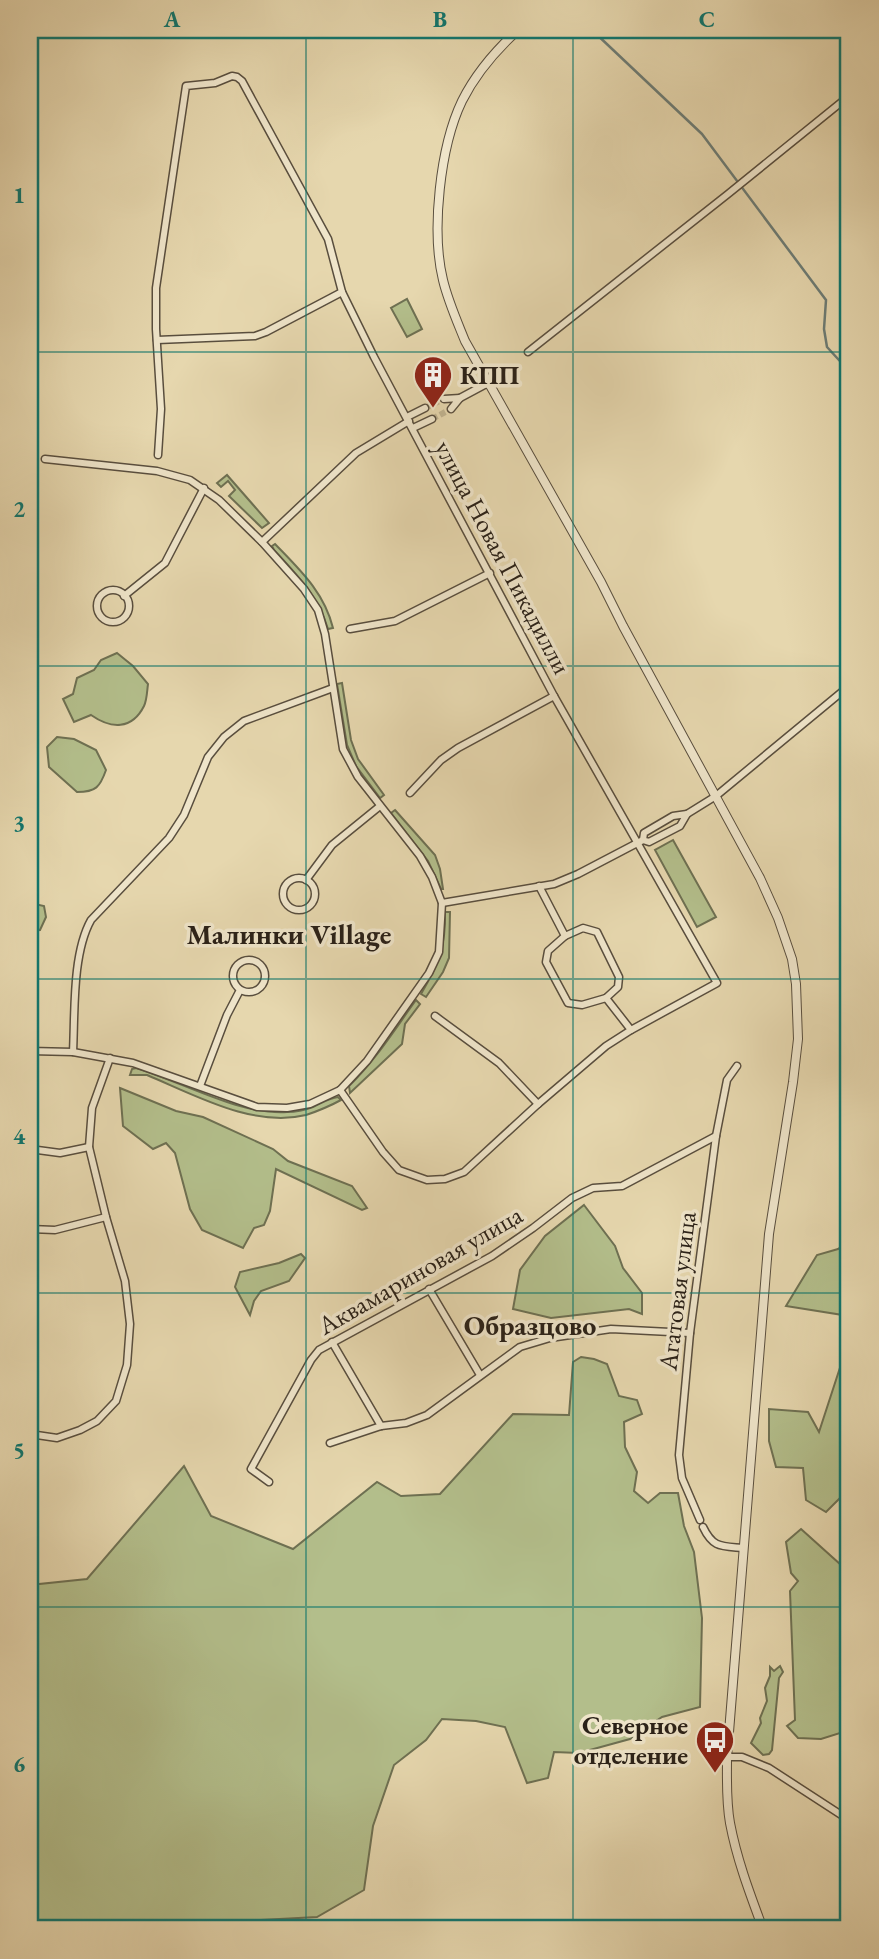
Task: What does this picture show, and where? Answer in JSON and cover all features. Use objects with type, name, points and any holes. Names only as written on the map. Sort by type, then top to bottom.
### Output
[{"type":"street","points":[[518,30],[488,60],[474,80],[461,103],[453,127],[445,158],[438,219],[443,279],[465,341],[601,582],[760,878],[792,959],[796,985],[797,1039],[793,1082],[769,1234],[727,1757],[730,1822],[738,1857],[763,1929]]},
{"type":"street","name":"улица Новая Пикадилли","points":[[157,340],[156,288],[186,86],[215,83],[237,76],[328,239],[342,292],[374,357],[554,696],[640,841],[717,983],[631,1030]]},
{"type":"street","points":[[528,352],[849,96]]},
{"type":"street","points":[[158,456],[161,409],[157,340],[255,335],[266,332],[342,292]]},
{"type":"street","points":[[451,409],[460,398],[488,383]]},
{"type":"street","points":[[444,399],[460,398]]},
{"type":"street","points":[[262,542],[356,453],[425,408]]},
{"type":"street","points":[[413,428],[432,419]]},
{"type":"street","points":[[30,1051],[73,1052],[133,1063],[257,1107],[287,1108],[310,1104],[340,1090],[367,1061],[429,974],[439,952],[442,903],[420,856],[358,776],[343,749],[326,634],[318,610],[304,589],[219,500],[190,480],[158,471],[45,458]]},
{"type":"street","points":[[124,596],[165,564],[204,488]]},
{"type":"street","points":[[350,629],[395,621],[490,573]]},
{"type":"street","points":[[113,591],[124,596],[129,608],[124,618],[115,622],[101,617],[98,603],[103,594],[113,591]]},
{"type":"street","points":[[640,841],[644,833],[663,821],[687,814],[716,796],[849,686]]},
{"type":"street","points":[[73,1052],[79,953],[84,933],[91,920],[169,838],[184,815],[208,757],[224,737],[244,721],[333,688]]},
{"type":"street","points":[[410,793],[440,760],[554,696]]},
{"type":"street","points":[[306,880],[332,845],[380,806]]},
{"type":"street","points":[[442,903],[554,884],[640,841],[649,842],[680,826],[687,814]]},
{"type":"street","points":[[296,878],[306,880],[313,887],[313,903],[304,909],[289,907],[283,898],[284,888],[296,878]]},
{"type":"street","points":[[539,886],[565,936]]},
{"type":"street","points":[[583,928],[597,932],[619,976],[618,987],[606,998],[582,1005],[568,1003],[546,962],[548,951],[565,936],[583,928]]},
{"type":"street","points":[[244,960],[259,963],[265,973],[263,984],[255,991],[240,990],[233,982],[235,967],[244,960]]},
{"type":"street","points":[[200,1086],[227,1015],[240,990]]},
{"type":"street","points":[[340,1090],[383,1152],[399,1170],[426,1180],[445,1179],[464,1172],[606,1046],[631,1030],[606,998]]},
{"type":"street","points":[[435,1016],[499,1063],[538,1104]]},
{"type":"street","points":[[30,1434],[57,1438],[97,1421],[116,1401],[127,1365],[130,1324],[125,1281],[89,1147],[92,1108],[110,1058]]},
{"type":"street","name":"Агатовая улица","points":[[737,1066],[727,1080],[716,1136],[690,1334],[679,1455],[682,1478],[708,1537],[714,1544],[743,1548]]},
{"type":"street","name":"Аквамариновая улица","points":[[269,1482],[251,1469],[319,1350],[492,1256],[572,1198],[593,1188],[622,1186],[716,1136]]},
{"type":"street","points":[[30,1149],[60,1153],[89,1147]]},
{"type":"street","points":[[30,1229],[55,1230],[106,1217]]},
{"type":"street","points":[[429,1289],[480,1375]]},
{"type":"street","points":[[330,1443],[381,1426],[406,1423],[427,1415],[520,1347],[550,1338],[611,1329],[690,1334]]},
{"type":"street","points":[[332,1342],[381,1426]]},
{"type":"street","points":[[727,1757],[743,1757],[769,1768],[849,1820]]},
{"type":"green space","points":[[407,299],[422,329],[407,337],[391,308]]},
{"type":"green space","points":[[227,475],[269,523],[262,528],[229,496],[235,490],[228,481],[221,487],[217,483]]},
{"type":"green space","points":[[275,544],[317,592],[333,628],[328,629],[313,596],[274,550],[272,546]]},
{"type":"green space","points":[[117,653],[133,666],[148,684],[144,706],[133,720],[120,725],[106,723],[91,715],[74,722],[63,699],[73,694],[77,678],[94,670],[101,660]]},
{"type":"green space","points":[[342,683],[351,740],[358,759],[384,795],[380,798],[356,766],[347,745],[337,684]]},
{"type":"green space","points":[[57,737],[74,739],[96,750],[106,770],[102,781],[96,787],[77,792],[49,767],[47,747]]},
{"type":"green space","points":[[395,810],[435,855],[443,889],[428,861],[391,813]]},
{"type":"green space","points":[[673,840],[716,917],[697,927],[655,850]]},
{"type":"green space","points":[[30,903],[44,906],[46,917],[40,930],[30,931]]},
{"type":"green space","points":[[445,912],[450,912],[449,958],[426,997],[421,994],[440,955]]},
{"type":"green space","points":[[416,1000],[420,1004],[405,1024],[402,1044],[350,1093],[349,1086],[376,1055]]},
{"type":"green space","points":[[136,1068],[230,1103],[268,1112],[297,1111],[338,1097],[341,1100],[306,1115],[266,1117],[204,1100],[147,1075],[130,1075],[132,1069]]},
{"type":"green space","points":[[120,1088],[176,1111],[203,1117],[273,1149],[288,1161],[352,1186],[367,1208],[362,1210],[276,1169],[270,1211],[264,1225],[254,1228],[243,1248],[202,1230],[190,1209],[175,1153],[166,1143],[153,1149],[123,1126]]},
{"type":"green space","points":[[584,1205],[615,1246],[623,1268],[642,1293],[642,1314],[629,1309],[551,1318],[513,1309],[520,1270],[545,1236]]},
{"type":"green space","points":[[849,1241],[849,1316],[786,1306],[817,1255],[838,1249]]},
{"type":"green space","points":[[301,1254],[305,1258],[289,1281],[261,1291],[254,1301],[250,1315],[235,1287],[240,1272],[279,1263]]},
{"type":"green space","points":[[849,1340],[849,1489],[826,1512],[806,1500],[803,1468],[776,1467],[769,1441],[769,1409],[808,1412],[819,1432]]},
{"type":"green space","points":[[581,1357],[607,1364],[619,1396],[637,1400],[642,1414],[624,1422],[625,1447],[637,1472],[634,1491],[648,1503],[660,1493],[678,1493],[684,1526],[694,1552],[702,1618],[700,1707],[662,1717],[630,1739],[579,1753],[554,1752],[548,1778],[527,1783],[505,1727],[476,1721],[442,1719],[426,1740],[394,1765],[373,1826],[364,1890],[317,1917],[262,1920],[266,1929],[30,1929],[30,1585],[87,1579],[184,1466],[211,1516],[293,1549],[377,1482],[401,1496],[440,1494],[513,1414],[569,1415],[573,1362]]},
{"type":"green space","points":[[801,1529],[841,1565],[849,1576],[849,1798],[846,1797],[843,1732],[821,1739],[798,1738],[787,1726],[795,1720],[790,1591],[798,1581],[791,1573],[786,1542]]},
{"type":"green space","points":[[780,1666],[783,1672],[779,1678],[772,1750],[763,1755],[751,1743],[761,1723],[760,1718],[767,1701],[765,1688],[770,1667],[774,1671]]},
{"type":"waterway","points":[[592,30],[702,134],[826,300],[824,329],[827,347],[849,371]]},
{"type":"tunnel","points":[[425,408],[444,399]]},
{"type":"tunnel","points":[[432,419],[451,409]]},
{"type":"place","name":"КПП","points":[[433,409]]},
{"type":"place","name":"Северное отделение","points":[[715,1774]]},
{"type":"district","name":"Малинки Village","points":[[289,934]]},
{"type":"district","name":"Образцово","points":[[530,1325]]}]
